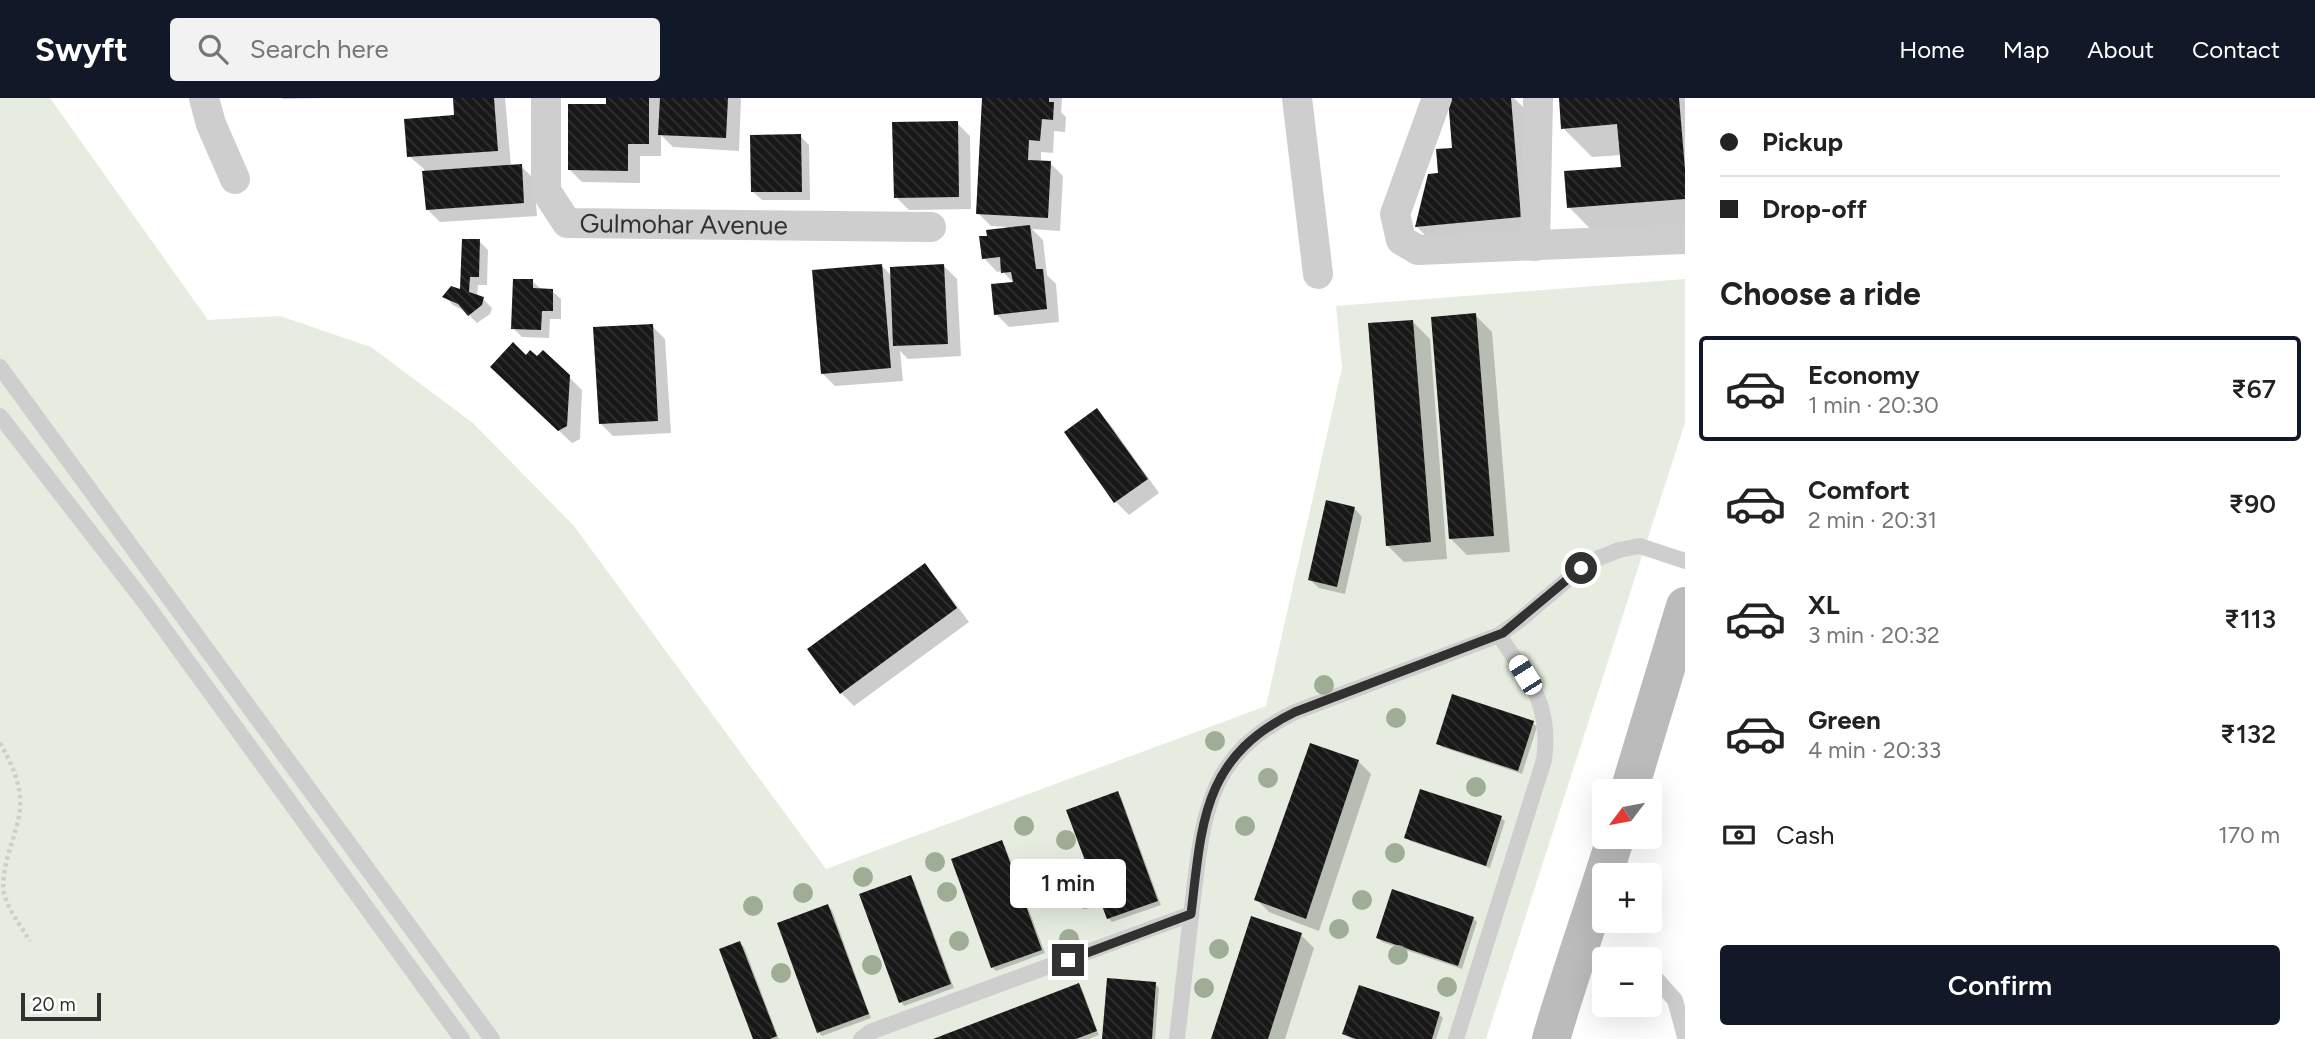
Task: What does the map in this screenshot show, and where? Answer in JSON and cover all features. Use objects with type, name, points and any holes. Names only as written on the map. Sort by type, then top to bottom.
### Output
[{"type":"main road","points":[[1633,779],[1685,606]]},
{"type":"main road","points":[[1551,1039],[1589,964],[1600,890],[1612,849]]},
{"type":"street","points":[[204,98],[211,124],[236,179]]},
{"type":"street","name":"Gulmohar Avenue","points":[[546,98],[546,191],[568,223],[930,227]]},
{"type":"street","points":[[1297,98],[1318,274]]},
{"type":"street","points":[[1437,98],[1395,214],[1401,240],[1418,250],[1685,239]]},
{"type":"street","points":[[1535,246],[1538,98]]},
{"type":"lane","points":[[0,367],[492,1039]]},
{"type":"lane","points":[[0,416],[154,615],[462,1039]]},
{"type":"lane","points":[[1177,1039],[1201,828],[1211,794],[1229,763],[1249,740],[1275,721],[1295,712],[1499,635],[1594,560],[1619,550],[1640,546],[1685,561]]},
{"type":"lane","points":[[1456,1039],[1544,760],[1547,738],[1538,695],[1499,635]]},
{"type":"lane","points":[[861,1039],[870,1032],[1191,914]]},
{"type":"lane","points":[[1662,985],[1675,1000],[1685,1037]]},
{"type":"path","points":[[0,743],[16,772],[20,809],[3,871],[2,892],[30,941]]},
{"type":"shaded area","points":[[0,98],[50,98],[208,320],[280,316],[371,347],[473,423],[574,526],[826,869],[1266,706],[1342,368],[1336,306],[1685,279],[1685,423],[1486,1039],[0,1039]]},
{"type":"building","points":[[453,98],[494,98],[498,151],[407,157],[404,119],[454,115]]},
{"type":"building","points":[[606,98],[649,98],[649,144],[628,144],[628,171],[568,170],[568,104],[606,104]]},
{"type":"building","points":[[660,98],[728,98],[726,138],[658,135]]},
{"type":"building","points":[[982,98],[1049,98],[1049,102],[1054,102],[1053,120],[1042,119],[1040,141],[1029,140],[1028,160],[1051,161],[1048,218],[976,214]]},
{"type":"building","points":[[1448,98],[1511,98],[1521,217],[1415,227],[1428,174],[1438,173],[1436,149],[1452,148]]},
{"type":"building","points":[[1559,98],[1679,98],[1685,199],[1567,208],[1564,171],[1621,167],[1617,124],[1561,129]]},
{"type":"building","points":[[958,121],[959,197],[894,198],[892,122]]},
{"type":"building","points":[[801,134],[802,192],[751,192],[750,135]]},
{"type":"building","points":[[522,164],[524,203],[426,210],[422,171]]},
{"type":"building","points":[[1030,225],[1036,269],[1043,269],[1047,309],[994,315],[991,284],[1013,282],[1011,272],[1001,273],[1000,257],[982,259],[979,236],[987,236],[986,230]]},
{"type":"building","points":[[462,239],[480,239],[479,277],[470,277],[469,292],[484,297],[482,305],[468,316],[458,304],[442,297],[451,286],[460,289]]},
{"type":"building","points":[[882,264],[891,368],[821,374],[812,270]]},
{"type":"building","points":[[944,264],[948,344],[893,346],[890,267]]},
{"type":"building","points":[[513,279],[533,279],[533,288],[553,289],[553,311],[542,311],[541,330],[511,329]]},
{"type":"building","points":[[1476,313],[1494,536],[1449,539],[1431,317]]},
{"type":"building","points":[[1413,320],[1431,542],[1386,546],[1368,323]]},
{"type":"building","points":[[653,324],[658,421],[599,424],[593,327]]},
{"type":"building","points":[[513,342],[526,355],[530,350],[537,356],[543,350],[570,375],[567,426],[558,431],[490,367]]},
{"type":"building","points":[[1097,408],[1148,479],[1114,503],[1064,432]]},
{"type":"building","points":[[1326,500],[1355,507],[1337,587],[1308,580]]},
{"type":"building","points":[[925,563],[957,608],[840,694],[807,649]]},
{"type":"building","points":[[1452,694],[1534,721],[1518,771],[1436,744]]},
{"type":"building","points":[[1310,743],[1359,760],[1306,919],[1254,900]]},
{"type":"building","points":[[1420,789],[1502,816],[1486,866],[1404,838]]},
{"type":"building","points":[[1118,791],[1158,901],[1107,919],[1066,810]]},
{"type":"building","points":[[1002,840],[1042,950],[991,968],[951,859]]},
{"type":"building","points":[[911,875],[951,984],[899,1003],[859,894]]},
{"type":"building","points":[[1392,889],[1474,917],[1458,966],[1376,938]]},
{"type":"building","points":[[828,904],[869,1014],[817,1033],[777,923]]},
{"type":"building","points":[[1251,916],[1302,933],[1268,1039],[1211,1039]]},
{"type":"building","points":[[740,941],[777,1036],[770,1039],[753,1039],[719,949]]},
{"type":"building","points":[[1107,978],[1156,982],[1152,1039],[1102,1039]]},
{"type":"building","points":[[1079,983],[1097,1031],[1076,1039],[933,1039]]},
{"type":"building","points":[[1359,985],[1440,1012],[1432,1039],[1356,1039],[1342,1034]]},
{"type":"route","points":[[1068,960],[1191,914],[1201,828],[1211,794],[1229,763],[1249,740],[1275,721],[1295,712],[1503,633],[1581,568]]}]
